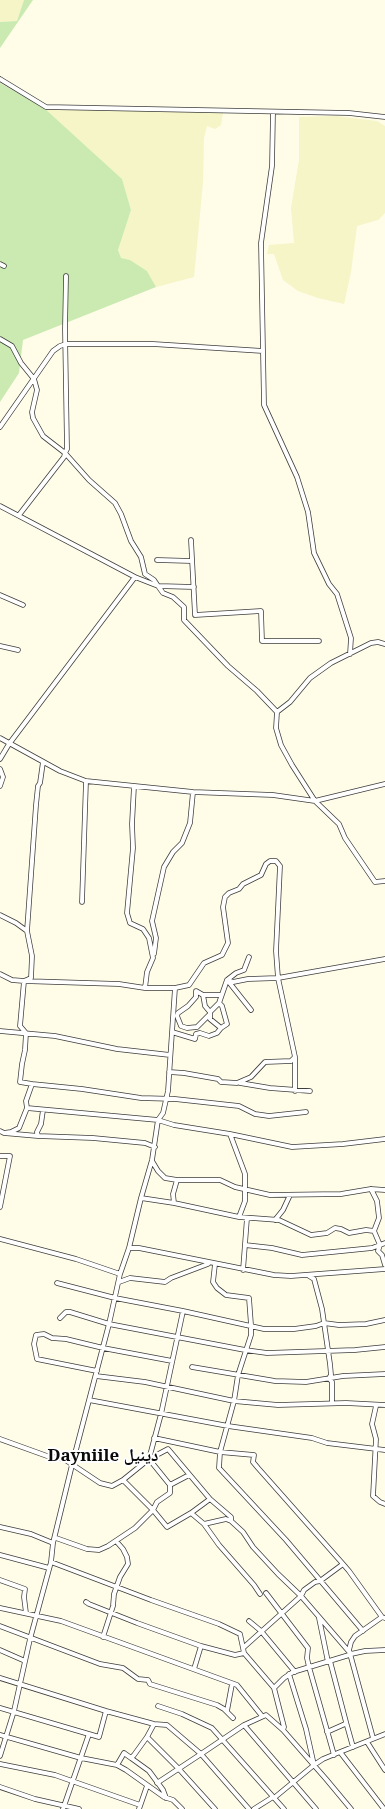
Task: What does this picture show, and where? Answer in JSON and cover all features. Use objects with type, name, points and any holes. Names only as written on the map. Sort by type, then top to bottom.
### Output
[{"type":"street","points":[[0,79],[46,107],[349,113],[385,117]]},
{"type":"street","points":[[273,112],[272,166],[261,243],[264,405],[297,477],[308,512],[314,553],[329,584],[337,594],[352,638],[350,654]]},
{"type":"street","points":[[19,515],[64,457],[67,449],[66,276]]},
{"type":"street","points":[[0,339],[12,346],[21,363],[34,379],[37,390],[32,412],[33,418],[46,440],[65,453],[89,480],[115,503],[121,514],[131,541],[141,557],[145,574],[154,580],[163,593],[173,597],[184,607],[184,620],[228,666],[257,691],[277,712],[276,728],[282,745],[292,765],[315,801],[339,824],[345,838],[376,882],[385,881]]},
{"type":"street","points":[[0,427],[53,351],[66,344],[154,344],[263,351]]},
{"type":"street","points":[[0,506],[135,577],[158,586],[194,587]]},
{"type":"street","points":[[191,540],[195,615],[261,611],[262,641],[319,642]]},
{"type":"street","points":[[157,560],[192,561]]},
{"type":"street","points":[[0,759],[9,744],[135,577]]},
{"type":"street","points":[[0,595],[23,605]]},
{"type":"street","points":[[277,712],[290,702],[318,672],[371,643],[378,642],[385,644]]},
{"type":"street","points":[[0,646],[18,650]]},
{"type":"street","points":[[0,738],[60,771],[86,781],[193,792],[273,795],[315,801],[385,784]]},
{"type":"street","points":[[24,981],[30,978],[32,956],[27,931],[37,792],[43,762]]},
{"type":"street","points":[[0,769],[3,777],[0,786]]},
{"type":"street","points":[[82,902],[86,781]]},
{"type":"street","points":[[134,786],[132,848],[127,913],[130,923],[146,932],[149,938],[153,958]]},
{"type":"street","points":[[145,988],[147,972],[153,958],[156,938],[152,921],[164,867],[173,852],[182,843],[190,823],[193,792]]},
{"type":"street","points":[[0,974],[12,980],[24,981],[119,984],[145,988],[175,988],[189,985],[204,963],[222,955],[228,944],[223,907],[225,897],[229,893],[239,889],[243,884],[261,875],[266,864],[270,861],[276,861],[280,866],[276,951],[278,978],[295,1057],[295,1091]]},
{"type":"street","points":[[0,915],[16,923],[27,931]]},
{"type":"street","points":[[174,1017],[181,1026],[187,1028],[197,1026],[219,1004],[227,980],[236,973],[244,970],[249,957]]},
{"type":"street","points":[[227,980],[233,982],[248,979],[278,978],[385,959]]},
{"type":"street","points":[[227,980],[251,1010]]},
{"type":"street","points":[[24,981],[20,1026],[26,1033],[20,1082],[141,1098],[166,1100],[175,1099],[239,1106],[255,1114],[269,1116],[306,1112]]},
{"type":"street","points":[[189,985],[192,990],[202,995],[221,995]]},
{"type":"street","points":[[0,1756],[14,1711],[30,1639],[48,1568],[51,1562],[53,1543],[56,1538],[72,1465],[116,1298],[120,1274],[129,1248],[152,1160],[158,1120],[163,1113],[166,1100],[174,1017],[175,988]]},
{"type":"street","points":[[174,1017],[188,1006],[196,997],[196,991]]},
{"type":"street","points":[[202,995],[210,1019],[221,1028]]},
{"type":"street","points":[[172,1032],[195,1039],[196,1034],[200,1033],[209,1036],[217,1033],[227,1024],[222,1006],[219,1004]]},
{"type":"street","points":[[0,1031],[55,1036],[117,1049],[170,1055]]},
{"type":"street","points":[[240,1083],[251,1077],[265,1062],[291,1061],[295,1057]]},
{"type":"street","points":[[169,1072],[218,1079],[221,1082],[240,1083],[295,1091],[310,1091]]},
{"type":"street","points":[[2,1132],[11,1132],[19,1128],[27,1108],[26,1101],[32,1084]]},
{"type":"street","points":[[27,1108],[158,1120],[174,1125],[230,1134],[292,1147],[385,1139]]},
{"type":"street","points":[[38,1136],[37,1132],[41,1124],[43,1110]]},
{"type":"street","points":[[2,1132],[38,1136],[93,1138],[145,1143],[155,1147]]},
{"type":"street","points":[[230,1134],[245,1174],[245,1201],[239,1217]]},
{"type":"street","points":[[0,1156],[10,1156],[0,1207]]},
{"type":"street","points":[[152,1160],[162,1176],[177,1180],[220,1180],[246,1190],[270,1195],[341,1194],[371,1189],[385,1190]]},
{"type":"street","points":[[174,1203],[173,1194],[177,1180]]},
{"type":"street","points":[[371,1189],[377,1201],[379,1218],[374,1231]]},
{"type":"street","points":[[275,1220],[283,1210],[290,1195]]},
{"type":"street","points":[[141,1198],[174,1203],[239,1217],[275,1220],[312,1235],[327,1233],[335,1228],[349,1233],[366,1230],[374,1231],[383,1244]]},
{"type":"street","points":[[242,1270],[247,1218]]},
{"type":"street","points":[[379,1218],[385,1218]]},
{"type":"street","points":[[0,1239],[76,1259],[120,1274]]},
{"type":"street","points":[[245,1245],[272,1248],[302,1255],[372,1248],[383,1244]]},
{"type":"street","points":[[383,1244],[378,1251],[382,1255],[385,1265]]},
{"type":"street","points":[[129,1248],[139,1248],[274,1276],[385,1269]]},
{"type":"street","points":[[119,1282],[130,1278],[165,1282],[171,1278],[209,1263]]},
{"type":"street","points":[[215,1264],[213,1282],[217,1288],[226,1295],[249,1298],[251,1325],[251,1335],[238,1374],[234,1401],[220,1452],[219,1468],[286,1540],[363,1631]]},
{"type":"street","points":[[308,1275],[314,1279],[318,1289],[331,1375],[329,1378],[332,1382],[332,1403]]},
{"type":"street","points":[[57,1283],[116,1298],[280,1330],[305,1328],[324,1323],[339,1325],[366,1324],[385,1320]]},
{"type":"street","points":[[149,1459],[161,1414],[183,1311]]},
{"type":"street","points":[[60,1318],[66,1312],[70,1312],[109,1324],[245,1350],[272,1353],[363,1350],[385,1347]]},
{"type":"street","points":[[172,1361],[103,1348],[66,1339],[52,1338],[44,1334],[36,1335],[34,1344],[37,1359],[96,1374],[145,1382],[234,1401],[278,1405],[332,1403],[376,1406],[385,1405]]},
{"type":"street","points":[[192,1367],[275,1381],[306,1382],[329,1378],[385,1374]]},
{"type":"street","points":[[89,1400],[228,1426],[312,1438],[327,1443],[385,1450]]},
{"type":"street","points":[[376,1406],[372,1424],[376,1439],[373,1496],[385,1504]]},
{"type":"street","points":[[154,1438],[220,1452],[254,1455],[253,1462],[349,1570],[384,1617],[355,1636],[351,1642],[349,1653]]},
{"type":"street","points":[[0,1439],[47,1456],[64,1459],[100,1483],[112,1486],[123,1480],[149,1459],[168,1449],[210,1499],[231,1518],[231,1521],[243,1532],[278,1574],[301,1596],[349,1653],[373,1738]]},
{"type":"street","points":[[56,1538],[87,1549],[99,1550],[135,1528],[153,1510],[157,1502],[170,1493],[170,1485],[149,1459]]},
{"type":"street","points":[[170,1485],[189,1475]]},
{"type":"street","points":[[123,1480],[153,1510],[167,1527],[191,1513],[210,1499]]},
{"type":"street","points":[[191,1513],[204,1524],[219,1545],[260,1594]]},
{"type":"street","points":[[204,1524],[226,1519],[231,1521]]},
{"type":"street","points":[[0,1527],[31,1534],[53,1543]]},
{"type":"street","points":[[103,1637],[111,1612],[114,1594],[120,1577],[128,1564],[128,1558],[116,1541]]},
{"type":"street","points":[[0,1555],[48,1568]]},
{"type":"street","points":[[51,1562],[231,1629],[240,1634],[243,1650],[274,1688],[284,1727],[283,1730]]},
{"type":"street","points":[[86,1602],[201,1646],[235,1656],[240,1655],[261,1631],[301,1596],[304,1590],[315,1582],[320,1581],[343,1564]]},
{"type":"street","points":[[0,1580],[25,1589],[24,1597],[26,1613]]},
{"type":"street","points":[[266,1593],[308,1648],[307,1658],[309,1668],[334,1754]]},
{"type":"street","points":[[0,1608],[61,1621],[240,1687],[262,1716]]},
{"type":"street","points":[[319,1618],[329,1662],[353,1747]]},
{"type":"street","points":[[249,1621],[261,1631],[295,1672]]},
{"type":"street","points":[[0,1626],[30,1639],[109,1667],[123,1668],[138,1679],[148,1680],[150,1684],[217,1705],[227,1711],[233,1718]]},
{"type":"street","points":[[194,1669],[201,1646]]},
{"type":"street","points":[[0,1650],[25,1661]]},
{"type":"street","points":[[274,1688],[289,1674],[329,1662],[349,1653],[385,1650]]},
{"type":"street","points":[[289,1674],[306,1729],[314,1765]]},
{"type":"street","points":[[0,1678],[106,1711],[154,1724],[167,1725],[200,1754],[249,1809]]},
{"type":"street","points":[[227,1711],[232,1684]]},
{"type":"street","points":[[158,1706],[198,1720],[212,1728],[284,1809]]},
{"type":"street","points":[[0,1708],[99,1737],[106,1711]]},
{"type":"street","points":[[157,1783],[244,1725],[266,1715],[283,1730],[351,1809]]},
{"type":"street","points":[[327,1732],[345,1724],[346,1722]]},
{"type":"street","points":[[131,1758],[148,1737],[154,1724]]},
{"type":"street","points":[[244,1725],[316,1809]]},
{"type":"street","points":[[64,1807],[89,1734]]},
{"type":"street","points":[[254,1809],[294,1782],[314,1765],[334,1754],[385,1734]]},
{"type":"street","points":[[0,1735],[81,1758],[117,1765],[166,1798],[174,1800],[182,1809]]},
{"type":"street","points":[[148,1737],[215,1809]]},
{"type":"street","points":[[367,1742],[385,1770]]},
{"type":"street","points":[[340,1752],[384,1809]]},
{"type":"street","points":[[117,1765],[124,1753],[148,1771],[163,1790],[166,1798]]},
{"type":"street","points":[[0,1764],[19,1766],[73,1781],[140,1807],[147,1786]]},
{"type":"street","points":[[0,1787],[35,1799],[64,1807],[79,1809]]},
{"type":"green space","points":[[0,0],[24,0],[17,21],[0,22]]},
{"type":"green space","points":[[24,0],[33,0],[0,48],[0,22],[17,21]]},
{"type":"green space","points":[[0,83],[43,107],[122,179],[131,210],[118,250],[121,258],[130,260],[147,271],[156,287],[23,340],[19,373],[0,402]]},
{"type":"green space","points":[[43,107],[223,113],[221,125],[215,129],[207,126],[204,138],[203,182],[194,277],[156,287],[147,271],[130,260],[121,258],[118,250],[131,210],[122,179]]},
{"type":"green space","points":[[336,116],[377,121],[385,126],[385,213],[378,220],[357,226],[351,272],[344,304],[318,298],[298,291],[283,280],[274,254],[267,254],[269,245],[294,243],[291,208],[299,160],[299,117]]},
{"type":"district","name":"Dayniile دينيل","points":[[103,1456]]}]
